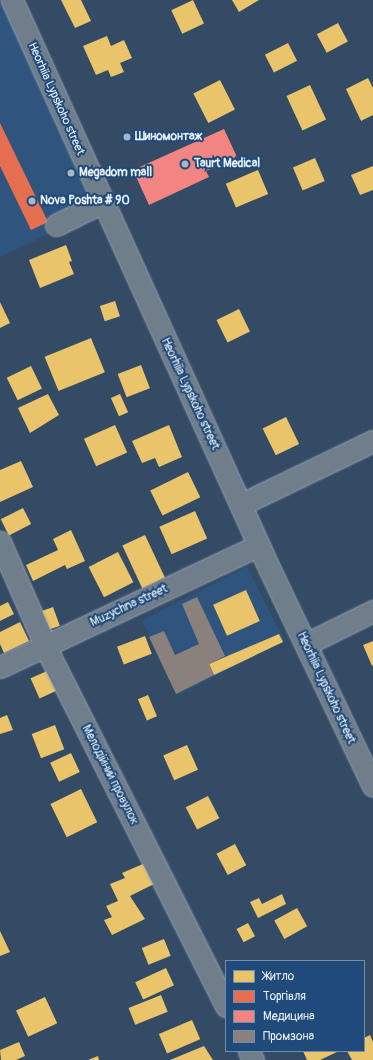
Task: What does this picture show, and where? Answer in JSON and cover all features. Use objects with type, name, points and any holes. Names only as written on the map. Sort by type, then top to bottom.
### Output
[{"type":"street","points":[[0,6],[12,0]]},
{"type":"street","name":"Heorhiia Lypskoho street","points":[[12,0],[242,504],[259,545],[373,786]]},
{"type":"street","points":[[56,225],[103,202]]},
{"type":"street","points":[[242,504],[373,441]]},
{"type":"street","name":"Мелодійний провулок","points":[[0,542],[45,646],[225,1004]]},
{"type":"street","name":"Muzychna street","points":[[0,667],[259,545]]},
{"type":"street","points":[[306,644],[373,611]]},
{"type":"shaded area","points":[[0,0],[9,0],[101,209],[0,257]]},
{"type":"shaded area","points":[[247,567],[285,641],[180,695],[142,621]]},
{"type":"building: Житло","points":[[61,0],[81,0],[91,21],[75,28]]},
{"type":"building: Житло","points":[[193,0],[204,24],[182,34],[171,10]]},
{"type":"building: Житло","points":[[232,0],[259,0],[239,12]]},
{"type":"building: Житло","points":[[338,23],[348,42],[327,53],[317,34]]},
{"type":"building: Житло","points":[[107,36],[111,46],[124,40],[132,58],[120,63],[124,72],[111,77],[108,70],[96,75],[83,46]]},
{"type":"building: Житло","points":[[288,43],[297,61],[274,73],[265,55]]},
{"type":"building: Житло","points":[[368,78],[373,88],[373,115],[361,121],[346,89]]},
{"type":"building: Житло","points":[[220,80],[235,109],[208,123],[193,94]]},
{"type":"building: Житло","points":[[310,85],[326,119],[302,130],[286,96]]},
{"type":"building: Житло","points":[[315,158],[325,181],[303,190],[293,167]]},
{"type":"building: Житло","points":[[373,166],[373,190],[360,195],[351,175]]},
{"type":"building: Житло","points":[[258,170],[268,194],[236,208],[226,184]]},
{"type":"building: Житло","points":[[66,245],[72,261],[69,262],[74,274],[40,288],[29,260]]},
{"type":"building: Житло","points":[[115,301],[120,316],[105,321],[100,306]]},
{"type":"building: Житло","points":[[0,302],[10,323],[0,328]]},
{"type":"building: Житло","points":[[239,309],[250,331],[227,342],[217,320]]},
{"type":"building: Житло","points":[[91,338],[105,372],[59,391],[45,357]]},
{"type":"building: Житло","points":[[141,365],[150,388],[127,397],[118,374]]},
{"type":"building: Житло","points":[[31,366],[42,388],[18,400],[7,378]]},
{"type":"building: Житло","points":[[48,394],[59,415],[30,433],[18,408]]},
{"type":"building: Житло","points":[[120,394],[128,412],[119,416],[111,398]]},
{"type":"building: Житло","points":[[286,417],[299,444],[276,455],[263,428]]},
{"type":"building: Житло","points":[[115,425],[127,452],[96,466],[84,439]]},
{"type":"building: Житло","points":[[169,425],[182,457],[159,467],[155,458],[142,463],[132,441]]},
{"type":"building: Житло","points":[[21,461],[33,487],[0,502],[0,470]]},
{"type":"building: Житло","points":[[188,472],[200,497],[163,516],[150,490]]},
{"type":"building: Житло","points":[[23,508],[31,524],[9,535],[1,519]]},
{"type":"building: Житло","points":[[195,511],[207,538],[172,554],[159,527]]},
{"type":"building: Житло","points":[[71,530],[85,561],[67,569],[65,565],[33,581],[26,565],[58,550],[53,539]]},
{"type":"building: Житло","points":[[145,535],[165,578],[142,588],[122,546]]},
{"type":"building: Житло","points":[[118,552],[133,582],[104,597],[89,567]]},
{"type":"building: Житло","points":[[246,590],[260,621],[227,636],[213,605]]},
{"type":"building: Житло","points":[[8,602],[14,614],[0,621],[0,606]]},
{"type":"building: Житло","points":[[53,607],[60,626],[47,631],[40,612]]},
{"type":"building: Житло","points":[[20,622],[29,641],[4,653],[0,644],[0,632]]},
{"type":"building: Житло","points":[[279,634],[283,642],[214,675],[209,664]]},
{"type":"building: Житло","points":[[145,636],[152,654],[124,664],[117,647]]},
{"type":"building: Житло","points":[[373,641],[373,665],[372,666],[363,645]]},
{"type":"building: Житло","points":[[47,671],[56,691],[40,698],[31,678]]},
{"type":"building: Житло","points":[[148,695],[157,716],[147,720],[138,699]]},
{"type":"building: Житло","points":[[7,715],[13,730],[0,734],[0,718]]},
{"type":"building: Житло","points":[[55,725],[64,749],[41,758],[32,734]]},
{"type":"building: Житло","points":[[187,745],[198,770],[174,780],[163,756]]},
{"type":"building: Житло","points":[[71,753],[80,772],[59,782],[50,763]]},
{"type":"building: Житло","points":[[81,789],[97,822],[67,837],[50,804]]},
{"type":"building: Житло","points":[[208,796],[219,818],[197,830],[186,807]]},
{"type":"building: Житло","points":[[235,844],[246,865],[228,875],[216,854]]},
{"type":"building: Житло","points":[[143,864],[154,884],[130,896],[145,919],[112,935],[104,920],[112,917],[106,906],[118,901],[110,884],[125,878],[122,873]]},
{"type":"building: Житло","points":[[282,894],[286,904],[258,918],[250,902],[259,898],[262,904]]},
{"type":"building: Житло","points":[[297,908],[307,926],[284,939],[274,921]]},
{"type":"building: Житло","points":[[248,923],[255,936],[244,942],[237,929]]},
{"type":"building: Житло","points":[[0,931],[10,952],[0,956]]},
{"type":"building: Житло","points":[[164,939],[171,956],[148,965],[142,948]]},
{"type":"building: Житло","points":[[166,968],[174,985],[143,1000],[135,982]]},
{"type":"building: Житло","points":[[161,995],[168,1012],[135,1025],[129,1008]]},
{"type":"building: Житло","points":[[45,997],[57,1023],[28,1037],[16,1011]]},
{"type":"building: Житло","points":[[192,1020],[200,1039],[167,1053],[159,1034]]},
{"type":"building: Житло","points":[[370,1035],[373,1042],[373,1060],[352,1060],[348,1052],[365,1052],[365,1038]]},
{"type":"building: Житло","points":[[19,1042],[25,1056],[16,1060],[1,1060],[0,1050]]},
{"type":"building: Житло","points":[[204,1046],[213,1060],[170,1060]]},
{"type":"building: Житло","points":[[303,1052],[337,1052],[320,1060],[307,1060]]},
{"type":"building: Житло","points":[[98,1056],[99,1060],[88,1060]]},
{"type":"building: Торгівля","points":[[0,123],[48,222],[31,230],[0,166]]},
{"type":"building: Медицина","name":"Taurt Medical","points":[[224,129],[237,157],[206,171],[209,177],[149,205],[133,170]]},
{"type":"building: Промзона","points":[[197,597],[225,656],[209,664],[214,675],[176,694],[149,637],[164,631],[175,655],[199,644],[182,604]]},
{"type":"place","name":"Шиномонтаж","points":[[127,137]]},
{"type":"place","name":"Taurt Medical","points":[[185,164]]},
{"type":"place","name":"Megadom mall","points":[[71,173]]},
{"type":"place","name":"Nova Poshta # 90","points":[[32,201]]}]
